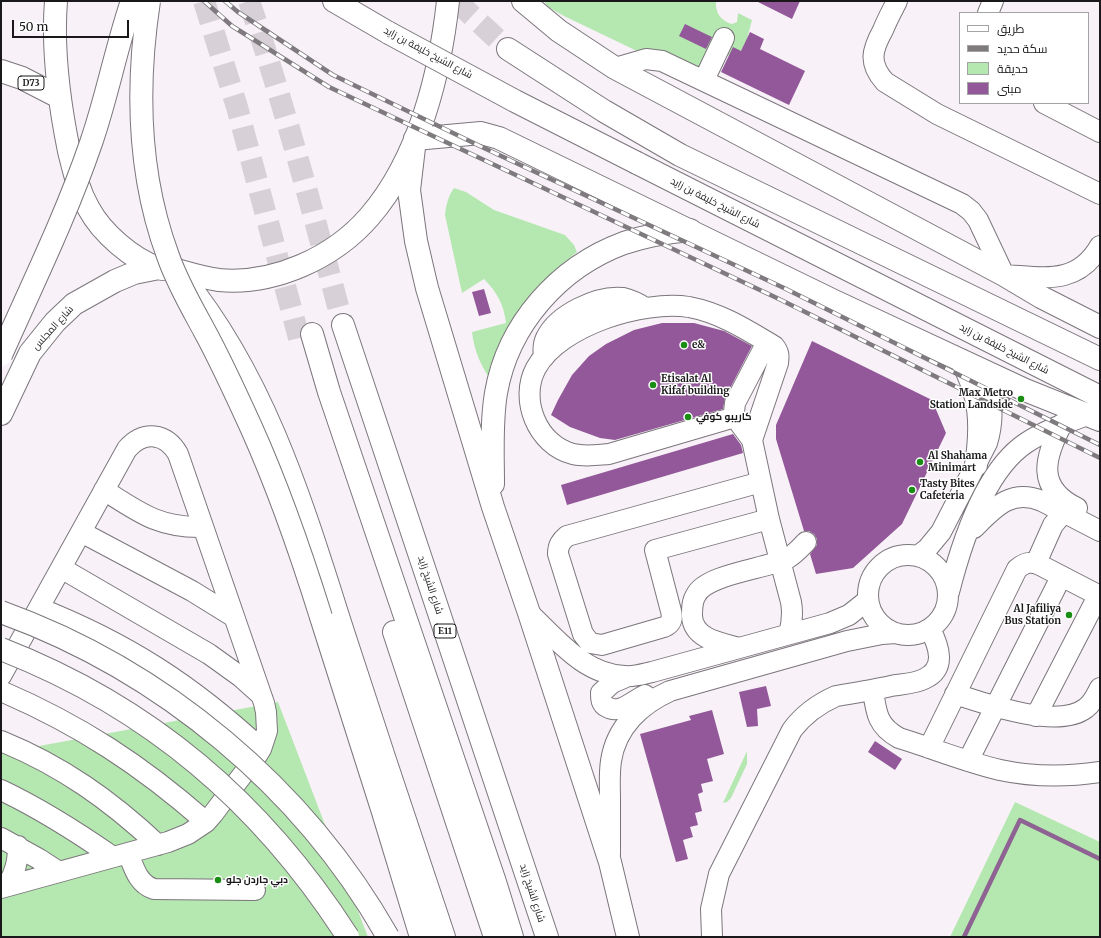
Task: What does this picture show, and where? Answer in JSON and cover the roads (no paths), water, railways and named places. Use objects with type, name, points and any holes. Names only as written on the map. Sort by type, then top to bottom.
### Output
[{"type":"main road","points":[[56,1],[55,41],[64,125],[76,181],[89,210],[115,242],[131,254],[167,269],[220,280],[248,280],[275,275],[301,266],[326,253],[349,236],[369,217],[399,176],[415,140],[434,81],[443,38],[448,1]]},
{"type":"main road","points":[[1,355],[76,185],[104,101],[123,28],[132,1]]},
{"type":"main road","points":[[149,1],[142,52],[141,114],[147,175],[160,231],[178,282],[228,378],[271,474],[306,569],[421,937]]},
{"type":"main road","name":"شارع الشيخ خليفة بن زايد","points":[[334,1],[389,33],[508,97],[1100,397]]},
{"type":"main road","points":[[523,1],[559,31],[615,68],[1100,327]]},
{"type":"main road","points":[[535,1],[559,31]]},
{"type":"main road","points":[[508,49],[604,111],[680,154],[777,203],[1100,359]]},
{"type":"main road","name":"D73","points":[[1,71],[22,78],[60,97]]},
{"type":"main road","points":[[415,140],[481,133],[499,138],[971,365],[1025,390],[1093,418]]},
{"type":"main road","points":[[415,140],[409,190],[419,256],[427,288],[493,507],[610,862],[628,937]]},
{"type":"main road","points":[[493,507],[493,426],[496,392],[505,359],[513,341],[534,307],[561,280],[586,262],[608,250],[639,239],[668,232],[690,230]]},
{"type":"main road","points":[[167,269],[211,315],[238,358],[278,442],[312,535],[444,937]]},
{"type":"main road","name":"شارع المجلس","points":[[1,414],[30,352],[55,322],[74,304],[99,289],[134,273],[167,269]]},
{"type":"main road","points":[[1042,297],[1065,301],[1088,310],[1100,317]]},
{"type":"main road","name":"شارع الشيخ زايد","points":[[343,325],[547,937]]},
{"type":"main road","points":[[495,937],[327,430],[305,336],[329,392],[495,882],[512,937]]},
{"type":"main road","points":[[971,365],[978,401],[979,436],[976,465]]},
{"type":"main road","points":[[1,612],[52,632],[110,661],[176,704],[215,734],[258,772],[306,821],[357,887],[388,937]]},
{"type":"main road","points":[[1,649],[50,670],[111,702],[143,722],[205,769],[234,796],[286,851],[309,880],[348,937]]},
{"type":"street","points":[[897,1],[873,51],[875,68],[885,82],[937,114],[1100,194]]},
{"type":"street","points":[[988,12],[993,1]]},
{"type":"street","points":[[704,80],[724,38]]},
{"type":"street","points":[[615,68],[638,61],[654,59],[670,64],[962,204],[971,211],[978,220],[1004,275],[1044,277],[1073,274],[1093,258],[1100,246]]},
{"type":"street","points":[[1046,104],[1100,132]]},
{"type":"street","points":[[735,416],[609,454],[588,456],[572,453],[558,447],[545,435],[537,425],[531,410],[529,395],[531,381],[536,368],[544,357],[562,341],[579,330],[601,320],[628,311],[658,306],[689,307],[716,314],[736,323],[774,346],[778,351],[779,357],[752,440]]},
{"type":"street","points":[[767,342],[735,403],[734,412],[735,416],[752,440],[769,519],[792,607],[792,624],[789,634]]},
{"type":"street","points":[[610,862],[611,760],[619,736],[634,714],[657,697],[670,691],[847,641],[882,634],[920,634],[930,629],[941,619],[947,606],[949,592],[966,537],[991,482],[1003,464],[1026,443],[1062,424],[1093,418]]},
{"type":"street","points":[[1062,424],[1052,442],[1047,461],[1047,473],[1050,484],[1054,491],[1066,503],[1100,520]]},
{"type":"street","points":[[1,676],[127,449],[132,443],[146,437],[153,436],[168,442],[174,447],[178,454],[261,694],[267,722],[261,749],[206,822],[179,839],[4,887]]},
{"type":"street","points":[[918,556],[927,549],[941,532],[976,465]]},
{"type":"street","points":[[761,482],[567,536],[563,539],[559,543],[558,554],[583,634],[586,639],[590,643],[602,645],[664,627],[670,623],[672,619],[671,611],[655,550],[769,519]]},
{"type":"street","points":[[104,490],[148,517],[182,527],[203,528]]},
{"type":"street","points":[[966,537],[999,504],[1018,497],[1034,498],[1100,531]]},
{"type":"street","points":[[1036,563],[1050,530],[1058,517],[1063,513]]},
{"type":"street","points":[[81,532],[206,599],[234,617]]},
{"type":"street","points":[[739,648],[709,640],[698,630],[692,619],[692,605],[696,593],[706,584],[717,579],[780,562],[798,551],[806,542]]},
{"type":"street","points":[[896,633],[877,621],[871,611],[868,600],[870,584],[877,569],[890,559],[905,554],[921,556],[935,564],[944,577],[949,592]]},
{"type":"street","points":[[929,748],[1018,569],[1026,563],[1036,563],[1099,596],[1036,716]]},
{"type":"street","points":[[61,568],[209,654],[241,677],[261,694]]},
{"type":"street","points":[[177,583],[188,586],[202,585],[209,583],[220,574]]},
{"type":"street","points":[[968,761],[1061,577]]},
{"type":"street","points":[[670,691],[655,692],[646,695],[618,710],[611,710],[605,706],[601,700],[601,693],[612,683],[626,677],[652,672],[840,620],[859,608],[868,600]]},
{"type":"street","points":[[39,608],[100,634],[157,667],[211,705],[261,749]]},
{"type":"street","points":[[529,613],[578,659],[589,667],[607,674],[626,677]]},
{"type":"street","points":[[712,937],[711,909],[719,874],[792,730],[808,712],[826,700],[836,696],[917,682],[930,676],[935,670],[940,656],[938,644],[930,629]]},
{"type":"street","points":[[209,654],[216,655],[228,650],[238,642],[241,636]]},
{"type":"street","points":[[955,694],[1036,716],[1055,717],[1081,712],[1090,705],[1100,688]]},
{"type":"street","points":[[873,690],[876,709],[882,726],[891,734],[899,738],[968,761],[1001,770],[1024,774],[1071,776],[1100,772]]},
{"type":"street","points":[[1,691],[60,718],[121,755],[179,798],[206,822]]},
{"type":"street","points":[[1,741],[48,762],[95,792],[122,812],[158,845]]},
{"type":"street","points":[[1,790],[37,808],[120,855],[140,880],[148,887],[154,889],[255,890]]},
{"type":"street","points":[[65,871],[75,856],[74,835],[71,828]]},
{"type":"street","points":[[9,842],[65,871]]},
{"type":"street","points":[[4,887],[15,871],[18,855],[9,842]]},
{"type":"waterway","points":[[964,937],[1020,820],[1100,859]]},
{"type":"tunnel","points":[[204,1],[237,107],[299,338]]},
{"type":"tunnel","points":[[249,1],[287,121],[343,325]]},
{"type":"tunnel","points":[[456,1],[508,49]]},
{"type":"railway","points":[[204,1],[232,26],[329,87],[779,299],[1100,458]]},
{"type":"railway","points":[[225,1],[238,12],[333,75],[484,148],[784,288],[1100,445]]},
{"type":"place","name":"e&","points":[[684,345]]},
{"type":"place","name":"Etisalat Al Kifaf building","points":[[653,385]]},
{"type":"place","name":"Max Metro Station Landside","points":[[1021,399]]},
{"type":"place","name":"كاريبو كوفي","points":[[688,417]]},
{"type":"place","name":"Al Shahama Minimart","points":[[920,462]]},
{"type":"place","name":"Tasty Bites Cafeteria","points":[[912,490]]},
{"type":"place","name":"Al Jafiliya Bus Station","points":[[1069,615]]},
{"type":"place","name":"دبي جاردن جلو","points":[[218,880]]}]
